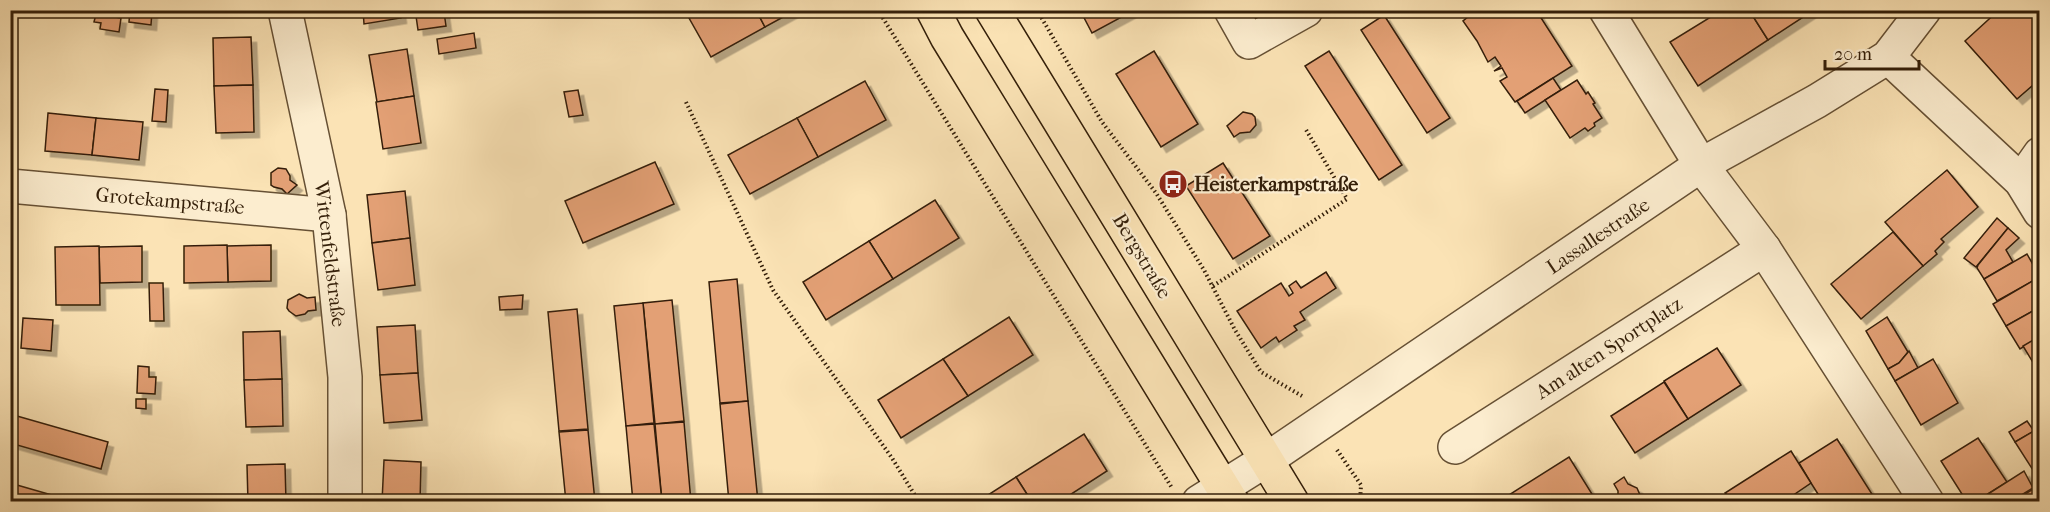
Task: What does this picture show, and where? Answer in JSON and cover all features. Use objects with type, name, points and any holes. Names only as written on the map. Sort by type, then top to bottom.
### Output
[{"type":"main road","points":[[933,10],[1207,495]]},
{"type":"main road","name":"Bergstraße","points":[[992,10],[1292,501]]},
{"type":"street","name":"Wittenfeldstraße","points":[[285,10],[329,215],[345,377],[345,501]]},
{"type":"street","points":[[1231,10],[1249,42],[1306,10]]},
{"type":"street","points":[[1606,10],[1701,165],[1764,249],[1927,501]]},
{"type":"street","name":"Lassallestraße","points":[[1266,460],[1701,165],[1888,57],[1924,10]]},
{"type":"street","points":[[1888,57],[2021,181],[2040,212]]},
{"type":"street","points":[[2021,181],[2040,154]]},
{"type":"street","name":"Grotekampstraße","points":[[10,186],[329,215]]},
{"type":"street","name":"Am alten Sportplatz","points":[[1455,447],[1764,249]]},
{"type":"street","points":[[1207,495],[1266,460]]},
{"type":"path","points":[[878,10],[1207,495]]},
{"type":"path","points":[[1037,10],[1102,122],[1156,193],[1204,270],[1235,330],[1261,372],[1303,396],[1361,485],[1360,501]]},
{"type":"path","points":[[686,102],[773,290],[892,458],[919,501]]},
{"type":"path","points":[[1213,286],[1347,199],[1305,128]]},
{"type":"building","points":[[130,10],[152,11],[151,25],[129,22]]},
{"type":"building","points":[[363,10],[400,10],[401,18],[364,24]]},
{"type":"building","points":[[704,10],[756,10],[765,27],[711,57],[689,18]]},
{"type":"building","points":[[756,10],[796,10],[765,27]]},
{"type":"building","points":[[1080,10],[1130,10],[1131,12],[1092,33]]},
{"type":"building","points":[[1466,10],[1536,10],[1572,66],[1515,102],[1500,81],[1507,77],[1502,68],[1494,71],[1501,66],[1495,57],[1488,62],[1463,21],[1469,16]]},
{"type":"building","points":[[1722,10],[1749,10],[1768,40],[1698,86],[1670,42]]},
{"type":"building","points":[[1749,10],[1814,10],[1768,40]]},
{"type":"building","points":[[1999,10],[2040,10],[2040,79],[2017,99],[1965,41]]},
{"type":"building","points":[[444,12],[446,26],[418,30],[416,16]]},
{"type":"building","points":[[96,14],[121,18],[119,32],[100,29],[101,23],[94,22]]},
{"type":"building","points":[[1384,15],[1450,118],[1427,133],[1361,30]]},
{"type":"building","points":[[474,33],[476,48],[439,54],[437,39]]},
{"type":"building","points":[[251,37],[253,85],[214,86],[213,38]]},
{"type":"building","points":[[407,49],[414,96],[377,102],[369,55]]},
{"type":"building","points":[[1154,51],[1198,124],[1161,147],[1116,74]]},
{"type":"building","points":[[1329,51],[1402,165],[1379,180],[1305,66]]},
{"type":"building","points":[[1553,78],[1561,90],[1525,113],[1517,101]]},
{"type":"building","points":[[1577,80],[1586,94],[1588,92],[1602,118],[1588,131],[1585,128],[1570,138],[1545,100]]},
{"type":"building","points":[[865,81],[886,120],[818,157],[797,118]]},
{"type":"building","points":[[253,85],[254,132],[216,133],[214,86]]},
{"type":"building","points":[[155,89],[168,90],[166,122],[152,121]]},
{"type":"building","points":[[578,90],[583,115],[569,117],[564,92]]},
{"type":"building","points":[[414,96],[421,143],[383,149],[376,102]]},
{"type":"building","points":[[1243,112],[1255,117],[1256,125],[1250,132],[1240,133],[1234,137],[1227,126]]},
{"type":"building","points":[[48,113],[96,118],[92,155],[45,151]]},
{"type":"building","points":[[96,118],[143,122],[139,160],[92,155]]},
{"type":"building","points":[[797,118],[818,157],[750,194],[728,155]]},
{"type":"building","points":[[655,162],[674,204],[583,243],[565,201]]},
{"type":"building","points":[[1223,163],[1270,236],[1233,259],[1186,186]]},
{"type":"building","points":[[278,168],[286,169],[290,180],[297,185],[287,194],[282,189],[271,185],[271,173]]},
{"type":"building","points":[[1947,170],[1978,207],[1941,239],[1944,242],[1935,251],[1937,254],[1923,266],[1885,222]]},
{"type":"building","points":[[405,191],[410,238],[372,243],[367,195]]},
{"type":"building","points":[[935,200],[959,238],[893,279],[869,241]]},
{"type":"building","points":[[1997,218],[2008,228],[1976,267],[1964,258]]},
{"type":"building","points":[[2008,228],[2019,238],[2006,250],[2013,262],[1984,279],[1977,268],[1978,265]]},
{"type":"building","points":[[1893,232],[1923,266],[1861,319],[1831,284]]},
{"type":"building","points":[[410,238],[415,285],[378,290],[372,243]]},
{"type":"building","points":[[869,241],[893,279],[826,320],[803,282]]},
{"type":"building","points":[[227,245],[228,282],[184,283],[184,246]]},
{"type":"building","points":[[271,245],[271,281],[228,282],[227,246]]},
{"type":"building","points":[[99,246],[100,305],[56,305],[55,247]]},
{"type":"building","points":[[142,246],[142,282],[100,283],[99,247]]},
{"type":"building","points":[[2027,254],[2040,277],[1997,301],[1984,279]]},
{"type":"building","points":[[1326,272],[1336,288],[1300,312],[1305,320],[1294,326],[1297,330],[1279,342],[1276,337],[1261,348],[1237,311],[1281,283],[1289,296],[1293,293],[1289,286],[1296,281],[1301,288]]},
{"type":"building","points":[[737,279],[748,401],[720,403],[709,282]]},
{"type":"building","points":[[2036,279],[2040,284],[2040,307],[2006,326],[1993,304]]},
{"type":"building","points":[[149,283],[163,283],[164,321],[150,321]]},
{"type":"building","points":[[299,294],[307,298],[315,297],[316,310],[296,316],[289,311],[288,300]]},
{"type":"building","points":[[523,295],[522,309],[500,310],[499,297]]},
{"type":"building","points":[[672,300],[684,421],[655,424],[643,303]]},
{"type":"building","points":[[643,303],[654,423],[626,426],[614,306]]},
{"type":"building","points":[[2040,307],[2040,336],[2020,349],[2006,326]]},
{"type":"building","points":[[577,309],[588,429],[559,431],[548,312]]},
{"type":"building","points":[[1009,317],[1033,355],[968,396],[943,359]]},
{"type":"building","points":[[1887,317],[1908,352],[1899,363],[1888,369],[1866,331]]},
{"type":"building","points":[[23,318],[53,320],[51,351],[21,348]]},
{"type":"building","points":[[415,325],[418,373],[380,375],[377,327]]},
{"type":"building","points":[[280,331],[282,379],[244,380],[243,332]]},
{"type":"building","points":[[2040,336],[2040,368],[2037,369],[2023,346]]},
{"type":"building","points":[[1717,348],[1741,385],[1688,419],[1664,381]]},
{"type":"building","points":[[1909,351],[1918,368],[1895,381],[1888,369],[1899,363]]},
{"type":"building","points":[[943,359],[968,396],[901,438],[878,400]]},
{"type":"building","points":[[1933,359],[1958,403],[1921,425],[1895,381]]},
{"type":"building","points":[[138,366],[149,367],[149,377],[156,377],[155,394],[137,393]]},
{"type":"building","points":[[418,373],[422,420],[384,423],[380,375]]},
{"type":"building","points":[[282,379],[283,426],[246,427],[244,380]]},
{"type":"building","points":[[1664,382],[1688,419],[1635,453],[1611,416]]},
{"type":"building","points":[[136,399],[146,399],[146,409],[136,408]]},
{"type":"building","points":[[748,401],[758,502],[729,502],[720,404]]},
{"type":"building","points":[[10,414],[108,442],[101,469],[10,443]]},
{"type":"building","points":[[2027,421],[2034,431],[2015,442],[2009,432]]},
{"type":"building","points":[[684,422],[691,502],[662,502],[655,424]]},
{"type":"building","points":[[654,424],[662,502],[633,502],[626,426]]},
{"type":"building","points":[[588,430],[595,502],[566,502],[559,432]]},
{"type":"building","points":[[2034,431],[2040,440],[2040,481],[2015,442]]},
{"type":"building","points":[[1084,434],[1107,471],[1059,502],[1032,502],[1016,477]]},
{"type":"building","points":[[1978,438],[2007,482],[1975,502],[1967,502],[1941,461]]},
{"type":"building","points":[[1837,439],[1877,502],[1823,502],[1799,463]]},
{"type":"building","points":[[1791,451],[1811,483],[1783,502],[1731,502],[1725,493]]},
{"type":"building","points":[[1569,457],[1592,494],[1581,502],[1502,502],[1501,500]]},
{"type":"building","points":[[384,460],[421,462],[420,502],[382,502]]},
{"type":"building","points":[[285,464],[286,502],[248,502],[247,465]]},
{"type":"building","points":[[2024,471],[2033,488],[2010,502],[1992,502],[1988,494]]},
{"type":"building","points":[[1016,477],[1032,502],[977,502]]},
{"type":"building","points":[[1624,477],[1628,484],[1637,488],[1640,495],[1638,502],[1620,502],[1618,499],[1618,491],[1614,484]]},
{"type":"building","points":[[10,483],[76,502],[10,502]]},
{"type":"building","points":[[2040,485],[2040,502],[2012,502]]},
{"type":"building","points":[[1726,494],[1731,502],[1713,502]]},
{"type":"place","name":"Heisterkampstraße","points":[[1173,184]]}]
